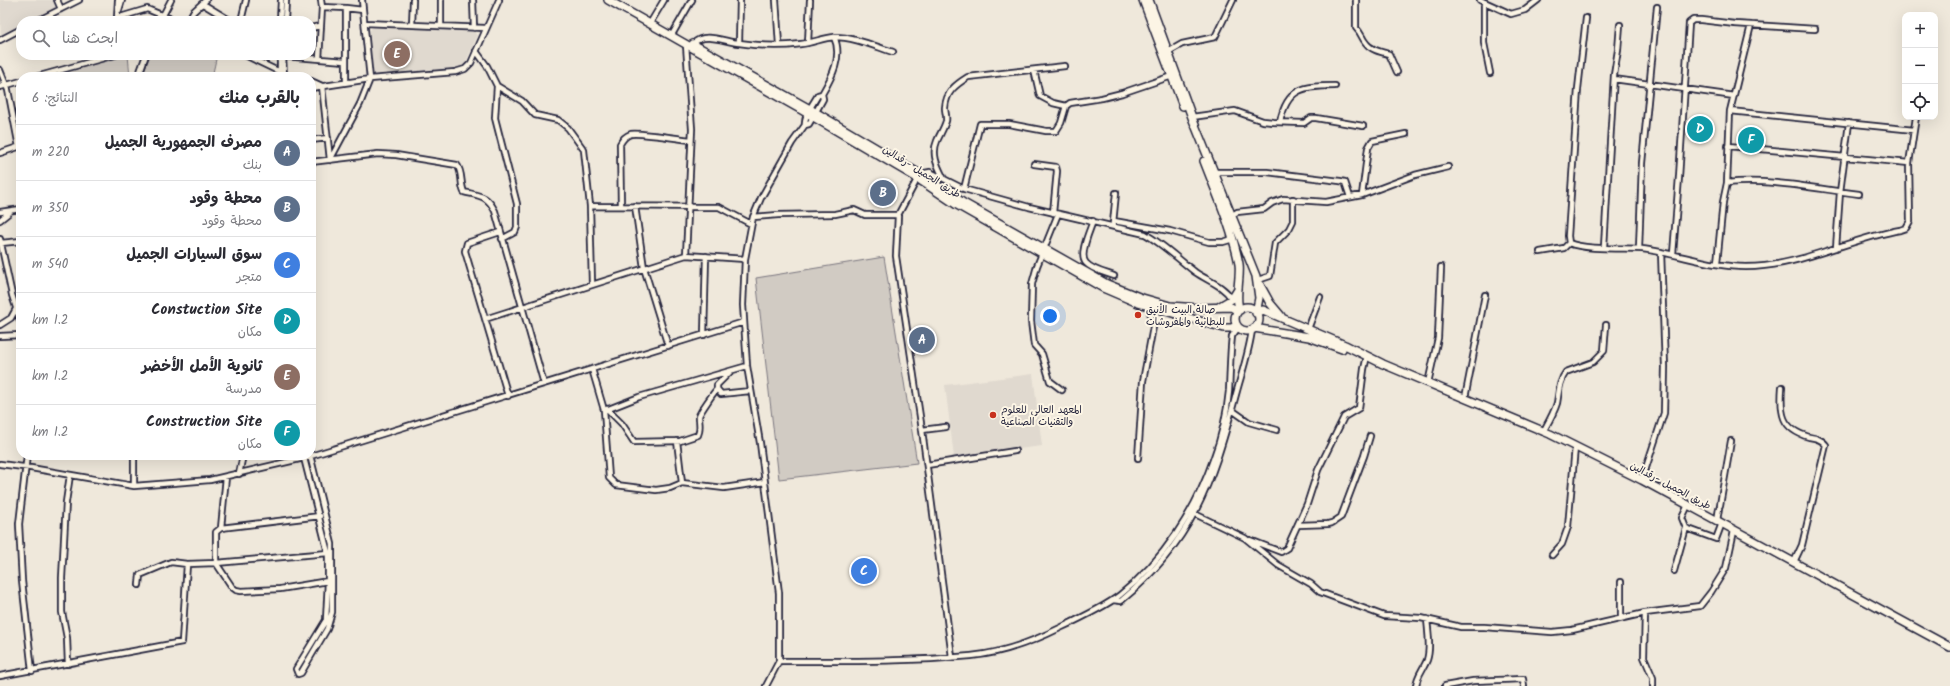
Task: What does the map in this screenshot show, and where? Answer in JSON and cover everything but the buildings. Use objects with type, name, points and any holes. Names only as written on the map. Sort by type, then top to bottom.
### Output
[{"type":"main road","name":"طريق الجميل -رقدالين","points":[[608,0],[812,113],[918,176],[957,205],[1107,284],[1139,297],[1170,306],[1198,308],[1231,307],[1239,310]]},
{"type":"main road","name":"طريق الجميل -رقدالين","points":[[616,0],[652,20],[689,44]]},
{"type":"main road","points":[[1143,0],[1231,221],[1266,298],[1282,318]]},
{"type":"main road","points":[[1149,0],[1231,221],[1239,267],[1237,302],[1239,310],[1235,318],[1237,327],[1244,331],[1253,329],[1308,337],[1369,358]]},
{"type":"main road","name":"طريق الجميل -رقدالين","points":[[1043,251],[1103,288],[1149,306],[1226,329],[1237,327]]},
{"type":"main road","points":[[1253,329],[1258,320],[1257,278]]},
{"type":"main road","points":[[1215,307],[1232,299],[1239,287]]},
{"type":"main road","points":[[1239,310],[1249,308],[1257,313]]},
{"type":"main road","points":[[1257,313],[1263,310],[1308,329],[1369,358]]},
{"type":"main road","name":"طريق الجميل -رقدالين","points":[[1369,358],[1543,432],[1642,480],[1950,647]]},
{"type":"street","points":[[57,0],[61,9]]},
{"type":"street","points":[[47,16],[77,0]]},
{"type":"street","points":[[118,0],[118,16]]},
{"type":"street","points":[[119,16],[122,0]]},
{"type":"street","points":[[243,16],[246,0]]},
{"type":"street","points":[[280,16],[281,0]]},
{"type":"street","points":[[284,16],[286,0]]},
{"type":"street","points":[[319,59],[322,7],[321,0]]},
{"type":"street","points":[[330,160],[360,104],[370,79],[362,0]]},
{"type":"street","points":[[412,25],[413,0]]},
{"type":"street","points":[[441,0],[442,26]]},
{"type":"street","points":[[473,0],[474,28]]},
{"type":"street","points":[[316,87],[370,79],[455,72],[466,69],[476,51],[485,28],[499,0]]},
{"type":"street","points":[[652,20],[664,0]]},
{"type":"street","points":[[673,33],[692,0]]},
{"type":"street","points":[[739,43],[740,0]]},
{"type":"street","points":[[776,0],[779,45]]},
{"type":"street","points":[[808,43],[810,0]]},
{"type":"street","points":[[1168,52],[1182,44],[1215,37],[1233,0]]},
{"type":"street","points":[[1356,0],[1356,28],[1361,32],[1367,44],[1372,48],[1389,54],[1396,72]]},
{"type":"street","points":[[1490,73],[1484,43],[1482,1],[1508,13],[1514,14],[1525,10],[1538,0]]},
{"type":"street","points":[[162,14],[169,1]]},
{"type":"street","points":[[191,16],[204,2],[224,16]]},
{"type":"street","points":[[322,7],[363,10]]},
{"type":"street","points":[[1639,249],[1642,163],[1657,7]]},
{"type":"street","points":[[346,8],[346,82]]},
{"type":"street","points":[[128,16],[144,10],[151,10],[166,16]]},
{"type":"street","points":[[1570,243],[1568,236],[1578,89],[1586,18]]},
{"type":"street","points":[[1673,254],[1680,178],[1689,23],[1693,20],[1701,20],[1815,29]]},
{"type":"street","points":[[365,23],[485,28]]},
{"type":"street","points":[[1604,247],[1614,79],[1620,25]]},
{"type":"street","points":[[1717,263],[1722,202],[1727,183],[1730,111],[1751,25]]},
{"type":"street","points":[[316,27],[320,26]]},
{"type":"street","points":[[0,40],[16,32]]},
{"type":"street","points":[[766,686],[779,661],[778,593],[765,482],[747,366],[744,322],[745,259],[753,217],[768,185],[804,125],[804,120],[812,113],[823,99],[822,94],[830,80],[839,52],[834,37]]},
{"type":"street","points":[[686,255],[691,140],[689,44],[700,39],[712,38],[739,43],[779,45],[808,43],[834,37],[861,41],[893,52]]},
{"type":"street","points":[[476,51],[487,66],[497,86],[495,118],[517,204],[517,227],[515,232],[502,239]]},
{"type":"street","points":[[316,59],[345,61]]},
{"type":"street","points":[[61,72],[99,60]]},
{"type":"street","points":[[140,72],[144,60]]},
{"type":"street","points":[[255,60],[276,72]]},
{"type":"street","points":[[280,72],[281,60]]},
{"type":"street","points":[[282,60],[284,72]]},
{"type":"street","points":[[944,180],[937,165],[934,153],[936,142],[946,119],[945,107],[948,94],[956,85],[968,77],[1065,66]]},
{"type":"street","points":[[0,70],[7,85],[16,128]]},
{"type":"street","points":[[1034,70],[1040,96],[1053,103],[1066,106]]},
{"type":"street","points":[[964,189],[980,124],[1009,124],[1046,131],[1056,131],[1061,123],[1066,106],[1070,103],[1122,93],[1172,76]]},
{"type":"street","points":[[1614,79],[1734,96]]},
{"type":"street","points":[[0,87],[16,82]]},
{"type":"street","points":[[316,83],[322,86]]},
{"type":"street","points":[[322,86],[330,160]]},
{"type":"street","points":[[497,86],[522,102],[535,115],[558,120],[579,142],[584,150],[590,206],[592,284]]},
{"type":"street","points":[[1280,122],[1287,101],[1300,90],[1315,86],[1335,86]]},
{"type":"street","points":[[1192,117],[1235,111],[1263,121],[1304,123],[1311,118],[1316,118],[1363,126]]},
{"type":"street","points":[[1730,111],[1914,130]]},
{"type":"street","points":[[1540,252],[1564,248],[1570,243],[1587,246],[1639,249],[1747,267],[1768,265],[1906,228],[1910,221],[1909,164],[1916,120]]},
{"type":"street","points":[[1836,248],[1840,192],[1849,123]]},
{"type":"street","points":[[620,206],[620,144],[624,137],[633,133],[691,140]]},
{"type":"street","points":[[1362,195],[1368,148],[1372,141],[1406,134]]},
{"type":"street","points":[[316,139],[328,138]]},
{"type":"street","points":[[1728,146],[1909,164]]},
{"type":"street","points":[[0,154],[16,148]]},
{"type":"street","points":[[316,161],[378,154],[396,155],[457,165],[464,192],[486,198],[491,202],[544,384]]},
{"type":"street","points":[[1034,164],[1056,167],[1057,171],[1056,213],[1032,284],[1030,321],[1032,338],[1037,350],[1042,354],[1050,381],[1062,390]]},
{"type":"street","points":[[1231,221],[1237,212],[1264,209],[1272,203],[1283,199],[1326,202],[1350,196],[1362,195],[1415,175],[1448,167]]},
{"type":"street","points":[[952,657],[927,465],[898,281],[896,256],[898,214],[918,176],[930,172],[964,189],[1093,221],[1170,231],[1209,242],[1223,242],[1233,239]]},
{"type":"street","points":[[1214,172],[1267,172],[1340,181],[1344,182],[1350,196]]},
{"type":"street","points":[[1727,183],[1753,182],[1859,194]]},
{"type":"street","points":[[1113,223],[1116,193]]},
{"type":"street","points":[[1257,278],[1270,276],[1275,243],[1289,229],[1293,221],[1293,200]]},
{"type":"street","points":[[590,206],[719,207],[751,224]]},
{"type":"street","points":[[634,206],[644,268],[668,346]]},
{"type":"street","points":[[0,212],[16,210]]},
{"type":"street","points":[[753,217],[835,214],[854,210],[864,216],[898,214]]},
{"type":"street","points":[[0,220],[10,212]]},
{"type":"street","points":[[1093,221],[1083,251],[1083,258],[1086,263],[1091,266],[1114,276]]},
{"type":"street","points":[[1113,223],[1145,234],[1152,238],[1197,273],[1223,289],[1232,299]]},
{"type":"street","points":[[500,232],[467,242],[465,251],[508,396]]},
{"type":"street","points":[[16,241],[0,241],[12,295],[16,302]]},
{"type":"street","points":[[1642,480],[1664,413],[1665,367],[1661,252]]},
{"type":"street","points":[[485,319],[521,306],[686,255],[745,259]]},
{"type":"street","points":[[704,335],[706,256]]},
{"type":"street","points":[[1428,383],[1438,338],[1442,267]]},
{"type":"street","points":[[1464,398],[1485,295]]},
{"type":"street","points":[[1308,329],[1320,297]]},
{"type":"street","points":[[1138,458],[1142,381],[1153,327],[1149,306]]},
{"type":"street","points":[[0,325],[12,318],[16,312]]},
{"type":"street","points":[[316,454],[744,322]]},
{"type":"street","points":[[1543,432],[1556,404],[1560,383],[1566,372],[1593,362],[1604,351],[1606,325]]},
{"type":"street","points":[[779,661],[889,660],[952,657],[987,653],[1024,643],[1071,623],[1119,596],[1148,570],[1174,536],[1199,495],[1216,460],[1227,404],[1232,336],[1237,327]]},
{"type":"street","points":[[1111,600],[1122,601],[1152,573],[1179,539],[1203,499],[1232,410],[1253,329]]},
{"type":"street","points":[[0,336],[16,335]]},
{"type":"street","points":[[1195,514],[1245,538],[1278,552],[1283,552],[1298,525],[1318,470],[1344,417],[1359,408],[1369,358]]},
{"type":"street","points":[[606,410],[639,397],[747,366]]},
{"type":"street","points":[[592,369],[606,410],[609,478],[611,482],[616,485],[656,490],[670,488],[682,483],[724,488],[765,482]]},
{"type":"street","points":[[731,370],[717,385],[721,394],[750,391]]},
{"type":"street","points":[[1782,387],[1781,413],[1784,421],[1798,432],[1822,441],[1826,445],[1802,545],[1794,562]]},
{"type":"street","points":[[606,410],[622,424],[634,442],[677,441],[698,436],[700,432],[699,415],[708,404],[710,396],[718,389]]},
{"type":"street","points":[[1232,410],[1250,422],[1277,430]]},
{"type":"street","points":[[922,430],[946,427]]},
{"type":"street","points":[[1298,525],[1328,524],[1332,523],[1341,516],[1370,436]]},
{"type":"street","points":[[677,441],[682,483]]},
{"type":"street","points":[[1688,505],[1682,521],[1686,528],[1716,539],[1731,441]]},
{"type":"street","points":[[1552,555],[1562,544],[1568,527],[1575,447]]},
{"type":"street","points":[[927,465],[1016,451]]},
{"type":"street","points":[[27,460],[19,524],[22,581],[32,671]]},
{"type":"street","points":[[134,460],[134,486]]},
{"type":"street","points":[[239,474],[242,460]]},
{"type":"street","points":[[0,464],[134,486],[210,480],[293,460]]},
{"type":"street","points":[[305,460],[328,552],[328,581],[326,620],[296,669],[298,674],[301,673],[327,629],[332,612],[332,544],[311,460]]},
{"type":"street","points":[[68,664],[67,638],[62,612],[62,578],[66,502],[70,475]]},
{"type":"street","points":[[221,528],[226,477]]},
{"type":"street","points":[[320,516],[221,528],[216,532],[216,563],[232,587],[241,591],[280,589],[328,581]]},
{"type":"street","points":[[1674,572],[1686,528]]},
{"type":"street","points":[[1245,538],[1278,565],[1311,584],[1324,595],[1384,616],[1427,619],[1461,627],[1484,627],[1552,632],[1579,629],[1645,613],[1694,608],[1703,604],[1726,568],[1734,531]]},
{"type":"street","points":[[139,585],[140,575],[146,571],[171,562],[188,564],[216,563],[328,552]]},
{"type":"street","points":[[0,676],[182,642],[188,564]]},
{"type":"street","points":[[1621,582],[1621,618]]},
{"type":"street","points":[[1645,613],[1644,657],[1653,678],[1653,686]]},
{"type":"street","points":[[1416,686],[1417,676],[1426,662],[1428,654],[1427,619]]},
{"type":"street","points":[[1445,686],[1473,681],[1523,679],[1524,686]]},
{"type":"shaded area","points":[[0,0],[54,0],[58,9],[44,16],[16,16],[16,30],[1,37]]},
{"type":"shaded area","points":[[373,27],[474,31],[477,36],[465,64],[457,69],[375,78],[371,73],[370,30]]},
{"type":"shaded area","points":[[103,60],[128,60],[130,72],[59,72]]},
{"type":"shaded area","points":[[148,60],[216,60],[213,72],[144,72]]},
{"type":"shaded area","points":[[884,257],[917,463],[779,479],[756,278]]},
{"type":"shaded area","name":"المعهد العالي للعلوم والتقنيات الصناعية","points":[[1033,374],[1042,446],[954,457],[945,385]]},
{"type":"place","name":"ثانوية الأمل الأخضر","points":[[397,54]]},
{"type":"place","name":"Constuction Site","points":[[1700,129]]},
{"type":"place","name":"Construction Site","points":[[1751,140]]},
{"type":"place","name":"محطة وقود","points":[[883,193]]},
{"type":"place","name":"صالة البيت الأنيق للبطانية والمفروشات","points":[[1138,315]]},
{"type":"place","name":"مصرف الجمهورية الجميل","points":[[922,340]]},
{"type":"place","name":"المعهد العالي للعلوم والتقنيات الصناعية","points":[[993,415]]},
{"type":"place","name":"سوق السيارات الجميل","points":[[864,571]]}]
